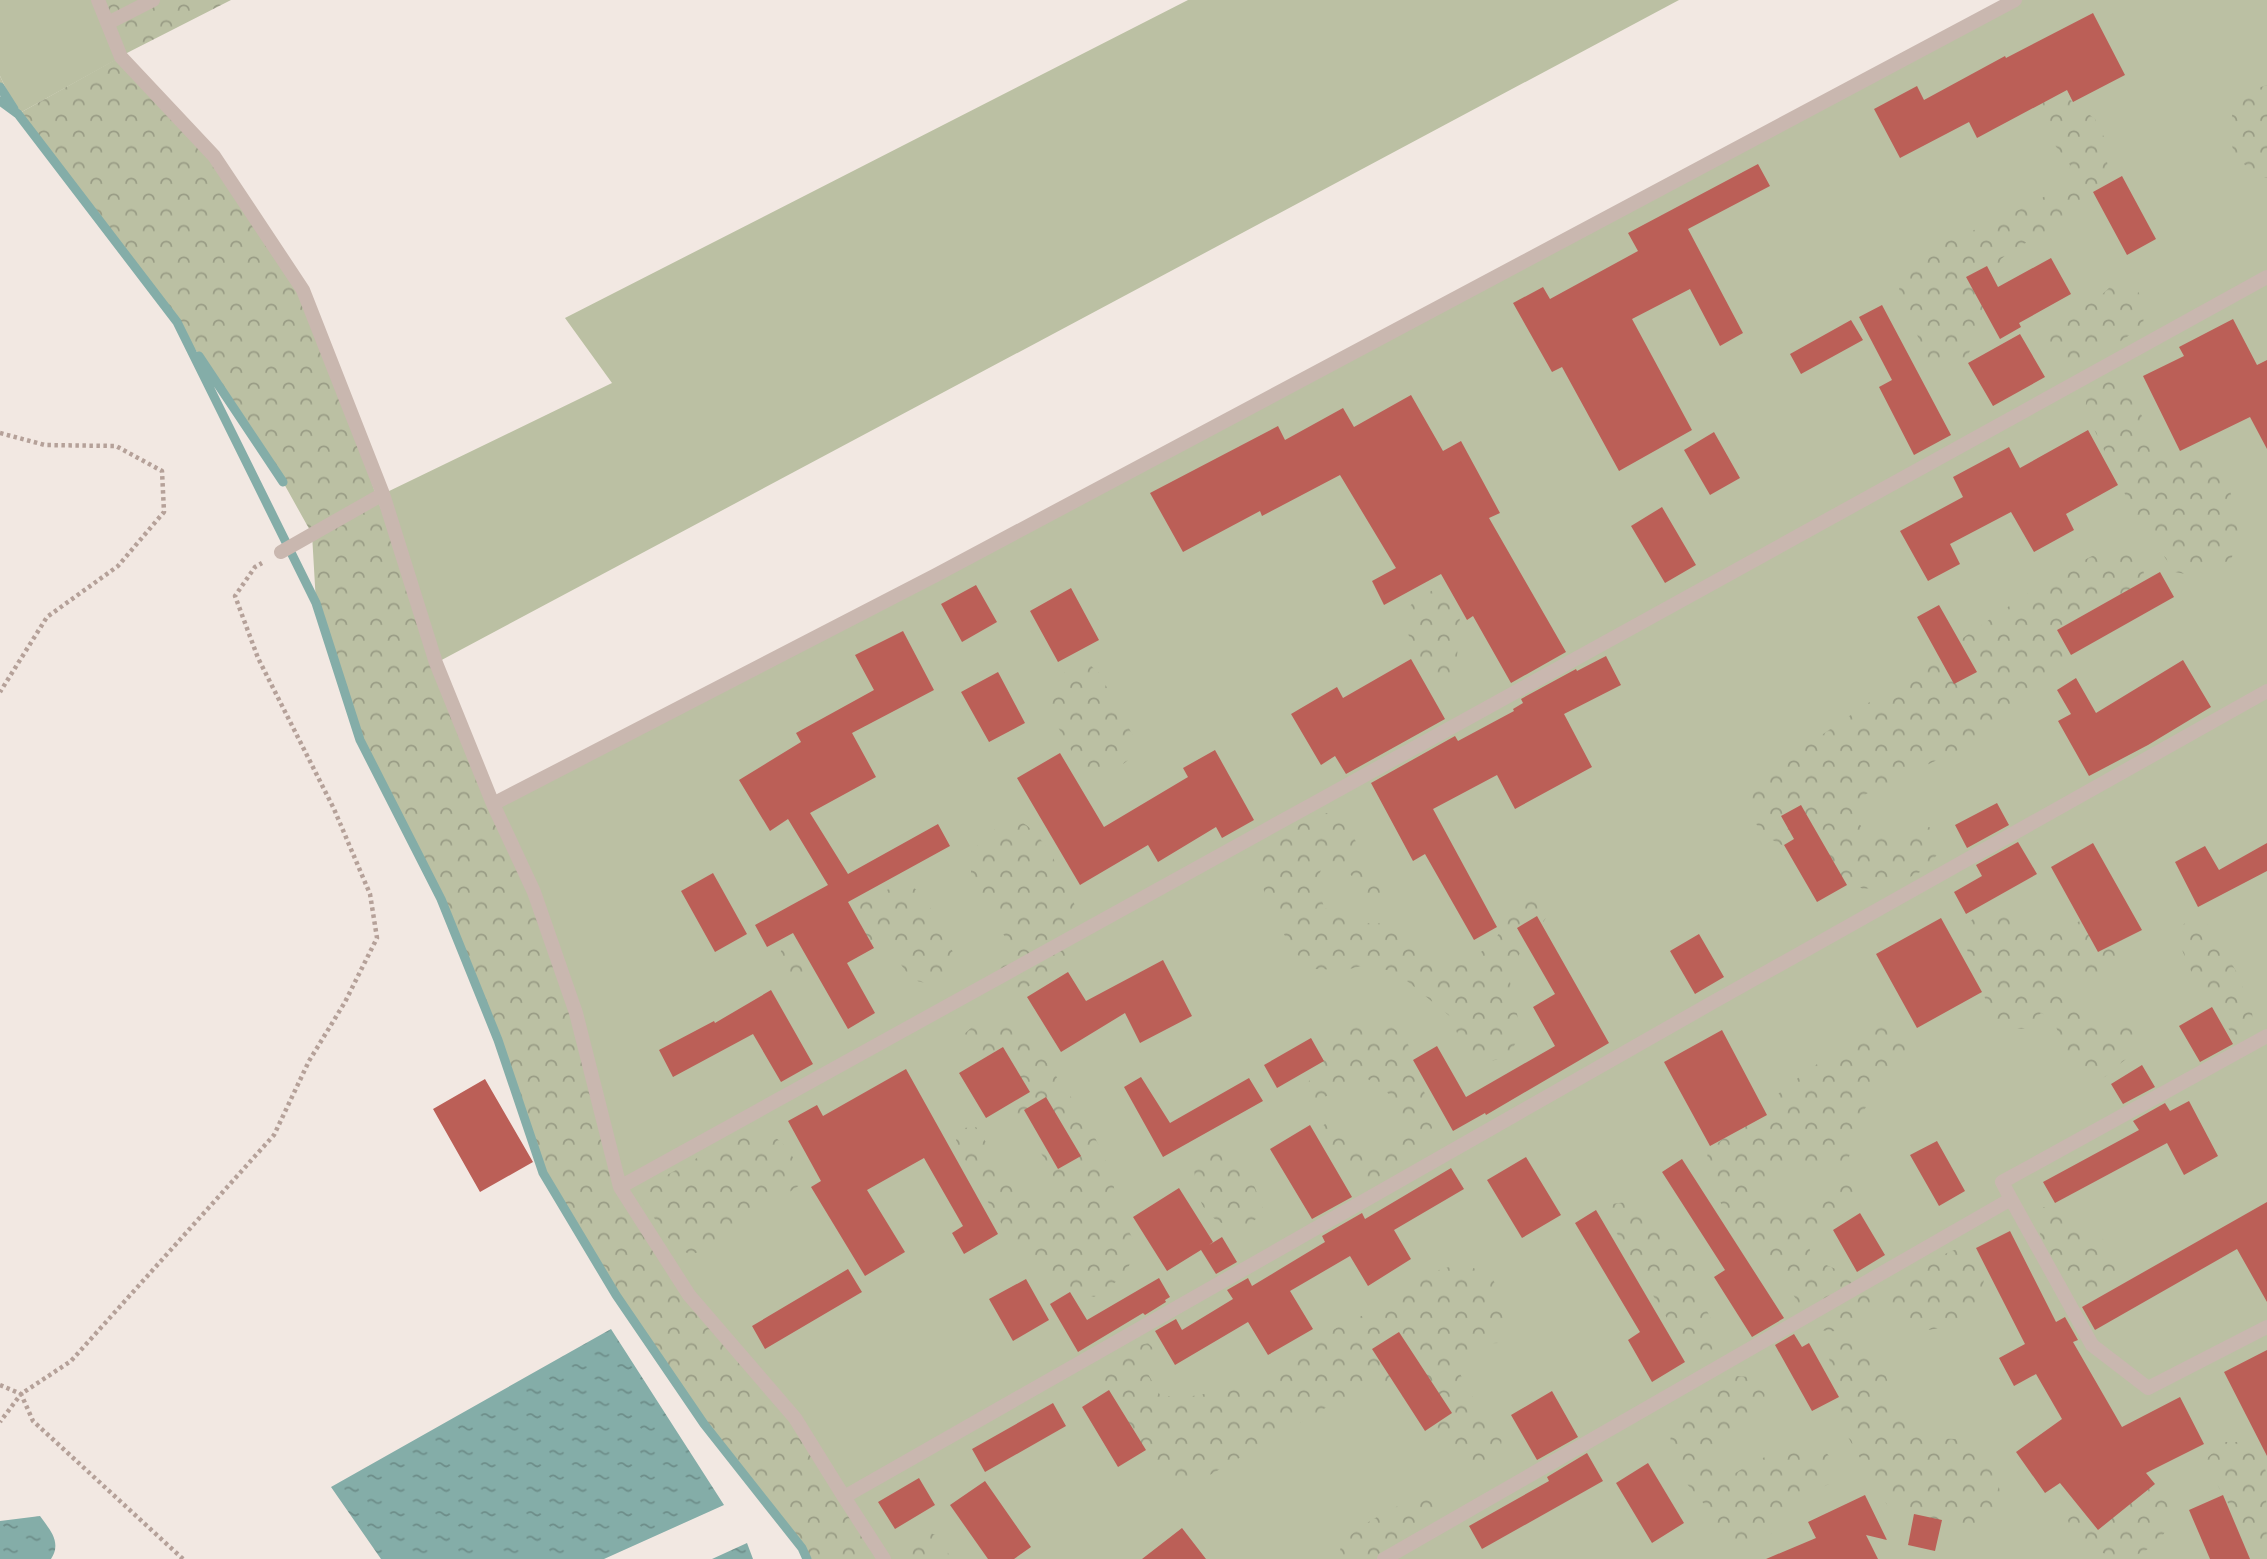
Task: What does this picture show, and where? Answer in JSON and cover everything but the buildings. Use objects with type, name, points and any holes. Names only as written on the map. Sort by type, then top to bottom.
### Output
[{"type":"lane","points":[[98,0],[121,57],[214,156],[303,290],[383,494],[436,663],[494,804],[534,892],[576,1013],[620,1187],[689,1295],[794,1418],[884,1559]]},
{"type":"lane","points":[[108,23],[153,0]]},
{"type":"lane","points":[[494,804],[924,582],[2015,0]]},
{"type":"lane","points":[[620,1187],[1224,855],[1877,490],[2267,277]]},
{"type":"lane","points":[[281,552],[383,494]]},
{"type":"lane","points":[[844,1497],[1708,1004],[2267,691]]},
{"type":"lane","points":[[2267,1036],[2001,1182],[2092,1345],[2148,1388],[2267,1327]]},
{"type":"lane","points":[[1384,1559],[2011,1199]]},
{"type":"path","points":[[0,433],[45,445],[116,446],[162,471],[164,512],[118,566],[47,617],[0,692]]},
{"type":"path","points":[[0,1422],[21,1394],[71,1361],[274,1135],[309,1060],[345,1002],[377,938],[370,894],[334,809],[257,658],[235,596],[255,567],[281,552]]},
{"type":"path","points":[[0,1385],[21,1394],[33,1421],[183,1559]]},
{"type":"green space","points":[[0,0],[98,0],[121,57],[18,114],[0,76]]},
{"type":"green space","points":[[98,0],[231,0],[121,56],[214,156],[303,290],[436,663],[534,892],[620,1187],[689,1295],[795,1418],[884,1559],[807,1559],[802,1548],[704,1424],[616,1295],[543,1173],[498,1040],[441,899],[360,740],[316,603],[312,534],[283,482],[177,322],[18,114],[120,57]]},
{"type":"green space","points":[[1188,0],[1679,0],[436,663],[383,494],[612,383],[565,318]]},
{"type":"green space","points":[[2015,0],[2267,0],[2267,1559],[884,1559],[689,1295],[620,1187],[493,804]]},
{"type":"green space","points":[[0,76],[18,114],[0,87]]},
{"type":"green space","points":[[2267,85],[2267,178],[2264,178],[2237,156],[2231,141],[2231,132],[2233,108],[2255,89]]},
{"type":"green space","points":[[2060,92],[2095,119],[2104,137],[2108,169],[2081,216],[2062,229],[2018,246],[2001,259],[1976,340],[1966,358],[1950,366],[1928,358],[1899,289],[1912,258],[2012,213],[2069,182],[2070,165],[2044,131],[2041,105],[2051,93]]},
{"type":"green space","points":[[2129,282],[2138,291],[2142,301],[2143,325],[2121,341],[2082,358],[2056,357],[2044,351],[2046,334],[2068,314],[2095,301],[2110,287]]},
{"type":"green space","points":[[2108,376],[2126,382],[2155,444],[2168,454],[2194,455],[2213,460],[2229,487],[2242,535],[2231,559],[2201,577],[2175,572],[2134,513],[2085,410],[2087,395]]},
{"type":"green space","points":[[2125,548],[2141,559],[2144,574],[2038,684],[1979,740],[1866,794],[1853,812],[1859,824],[1876,836],[1896,838],[1929,827],[1940,834],[1942,848],[1926,869],[1894,885],[1863,889],[1767,837],[1759,827],[1751,816],[1748,797],[1751,789],[1765,774],[2053,576],[2100,552]]},
{"type":"green space","points":[[1435,589],[1453,593],[1460,616],[1455,685],[1444,690],[1418,656],[1402,616],[1415,600]]},
{"type":"green space","points":[[1088,663],[1099,673],[1137,743],[1134,752],[1123,764],[1108,770],[1082,769],[1051,715],[1046,701],[1061,675],[1073,667]]},
{"type":"green space","points":[[1331,812],[1351,832],[1383,894],[1379,906],[1370,904],[1357,882],[1338,860],[1323,865],[1317,880],[1324,908],[1371,924],[1394,922],[1411,934],[1425,955],[1440,963],[1462,965],[1491,945],[1523,898],[1534,894],[1545,898],[1549,914],[1516,959],[1510,982],[1521,1032],[1509,1056],[1484,1063],[1465,1057],[1452,1018],[1396,972],[1365,965],[1346,970],[1314,969],[1293,951],[1270,908],[1259,876],[1260,857],[1274,840],[1310,817]]},
{"type":"green space","points":[[1020,821],[1038,837],[1056,864],[1074,902],[1079,928],[1071,951],[1061,962],[1026,988],[1003,995],[983,974],[985,964],[1003,953],[1006,939],[971,874],[971,853],[992,831]]},
{"type":"green space","points":[[907,885],[922,892],[956,958],[941,977],[928,982],[914,979],[907,973],[888,938],[880,936],[802,974],[791,976],[782,970],[777,960],[783,947],[886,890]]},
{"type":"green space","points":[[1982,911],[1999,911],[2014,915],[2030,930],[2046,933],[2068,928],[2088,916],[2119,918],[2124,948],[2121,960],[2099,974],[2065,980],[2061,992],[2078,1014],[2097,1029],[2126,1023],[2137,1039],[2132,1053],[2106,1076],[2089,1083],[2076,1070],[2067,1054],[2054,1019],[2041,1013],[2024,1029],[2005,1029],[1989,1009],[1962,936],[1966,925]]},
{"type":"green space","points":[[2191,920],[2204,921],[2212,929],[2237,973],[2252,1009],[2253,1032],[2246,1038],[2234,1037],[2191,971],[2180,945],[2182,925]]},
{"type":"green space","points":[[989,1019],[1010,1024],[1044,1059],[1087,1120],[1111,1173],[1118,1208],[1137,1248],[1121,1277],[1094,1297],[1055,1282],[1033,1266],[995,1213],[956,1140],[963,1128],[976,1127],[1006,1173],[1031,1196],[1051,1192],[1057,1184],[1047,1163],[979,1053],[965,1048],[962,1036],[972,1027]]},
{"type":"green space","points":[[1366,1020],[1386,1021],[1407,1041],[1429,1106],[1432,1128],[1416,1156],[1390,1173],[1369,1180],[1352,1178],[1331,1149],[1322,1126],[1333,1119],[1374,1153],[1388,1146],[1401,1134],[1394,1100],[1366,1078],[1312,1101],[1303,1090],[1345,1029]]},
{"type":"green space","points":[[1886,1021],[1899,1027],[1908,1050],[1896,1071],[1876,1091],[1861,1115],[1856,1140],[1848,1159],[1833,1165],[1805,1163],[1779,1166],[1764,1181],[1769,1209],[1787,1215],[1812,1206],[1828,1182],[1843,1175],[1854,1179],[1862,1195],[1852,1212],[1827,1226],[1808,1242],[1812,1259],[1838,1270],[1865,1276],[1875,1293],[1876,1306],[1848,1328],[1833,1331],[1813,1329],[1779,1270],[1729,1219],[1705,1172],[1708,1151],[1794,1081],[1858,1034]]},
{"type":"green space","points":[[752,1130],[769,1133],[781,1142],[795,1161],[803,1183],[701,1251],[690,1255],[672,1243],[640,1198],[646,1187],[734,1137]]},
{"type":"green space","points":[[1223,1147],[1243,1165],[1263,1208],[1253,1222],[1238,1227],[1222,1223],[1208,1213],[1195,1180],[1193,1159],[1200,1153]]},
{"type":"green space","points":[[1626,1202],[1645,1206],[1693,1253],[1697,1272],[1696,1289],[1715,1327],[1715,1350],[1710,1357],[1700,1362],[1691,1354],[1612,1225],[1607,1212],[1612,1204]]},
{"type":"green space","points":[[2039,1207],[2061,1208],[2092,1229],[2115,1251],[2121,1268],[2110,1281],[2099,1288],[2088,1288],[2067,1276],[2042,1238],[2035,1215]]},
{"type":"green space","points":[[1959,1248],[1971,1251],[1984,1280],[1979,1304],[1951,1326],[1917,1332],[1892,1321],[1885,1304],[1892,1284],[1926,1262]]},
{"type":"green space","points":[[1467,1265],[1492,1277],[1509,1314],[1507,1330],[1499,1343],[1477,1344],[1460,1355],[1459,1372],[1474,1399],[1493,1419],[1502,1437],[1500,1455],[1488,1465],[1473,1468],[1452,1455],[1391,1389],[1377,1384],[1363,1387],[1203,1479],[1185,1484],[1157,1471],[1098,1379],[1100,1366],[1122,1350],[1148,1343],[1155,1350],[1154,1366],[1148,1374],[1160,1395],[1181,1398],[1268,1383],[1289,1368],[1315,1341],[1346,1322],[1385,1307],[1407,1288],[1443,1268]]},
{"type":"green space","points":[[1844,1343],[1865,1344],[1880,1357],[1895,1406],[1909,1430],[1928,1438],[1956,1439],[1979,1453],[1997,1480],[2002,1499],[1996,1513],[1976,1524],[1953,1528],[1901,1514],[1889,1508],[1848,1437],[1828,1354]]},
{"type":"green space","points":[[1735,1376],[1751,1377],[1765,1394],[1761,1414],[1716,1444],[1708,1458],[1718,1472],[1734,1474],[1776,1453],[1809,1448],[1822,1448],[1838,1466],[1838,1480],[1800,1497],[1768,1538],[1747,1547],[1727,1539],[1710,1511],[1687,1484],[1671,1452],[1670,1425],[1707,1389]]},
{"type":"green space","points":[[2225,1442],[2247,1442],[2261,1454],[2266,1472],[2267,1559],[2261,1559],[2208,1469],[2207,1458]]},
{"type":"green space","points":[[2099,1485],[2161,1488],[2174,1498],[2172,1518],[2162,1536],[2147,1550],[2128,1557],[2106,1554],[2079,1539],[2071,1529],[2065,1508],[2084,1492]]},
{"type":"green space","points":[[1436,1492],[1444,1499],[1444,1506],[1435,1519],[1370,1559],[1341,1559],[1339,1555],[1342,1545],[1371,1520],[1400,1505]]},
{"type":"green space","points":[[925,1531],[936,1535],[952,1559],[908,1559],[910,1542]]},
{"type":"water","points":[[611,1329],[724,1505],[604,1559],[381,1559],[331,1487]]},
{"type":"water","points":[[40,1516],[55,1542],[51,1559],[0,1559],[0,1521]]},
{"type":"water","points":[[747,1543],[753,1559],[712,1559]]},
{"type":"waterway","points":[[0,87],[14,109]]},
{"type":"waterway","points":[[0,101],[18,114],[177,322],[316,603],[360,740],[441,899],[498,1040],[543,1173],[616,1295],[704,1424],[802,1548],[807,1559]]},
{"type":"waterway","points":[[199,356],[283,482]]}]
